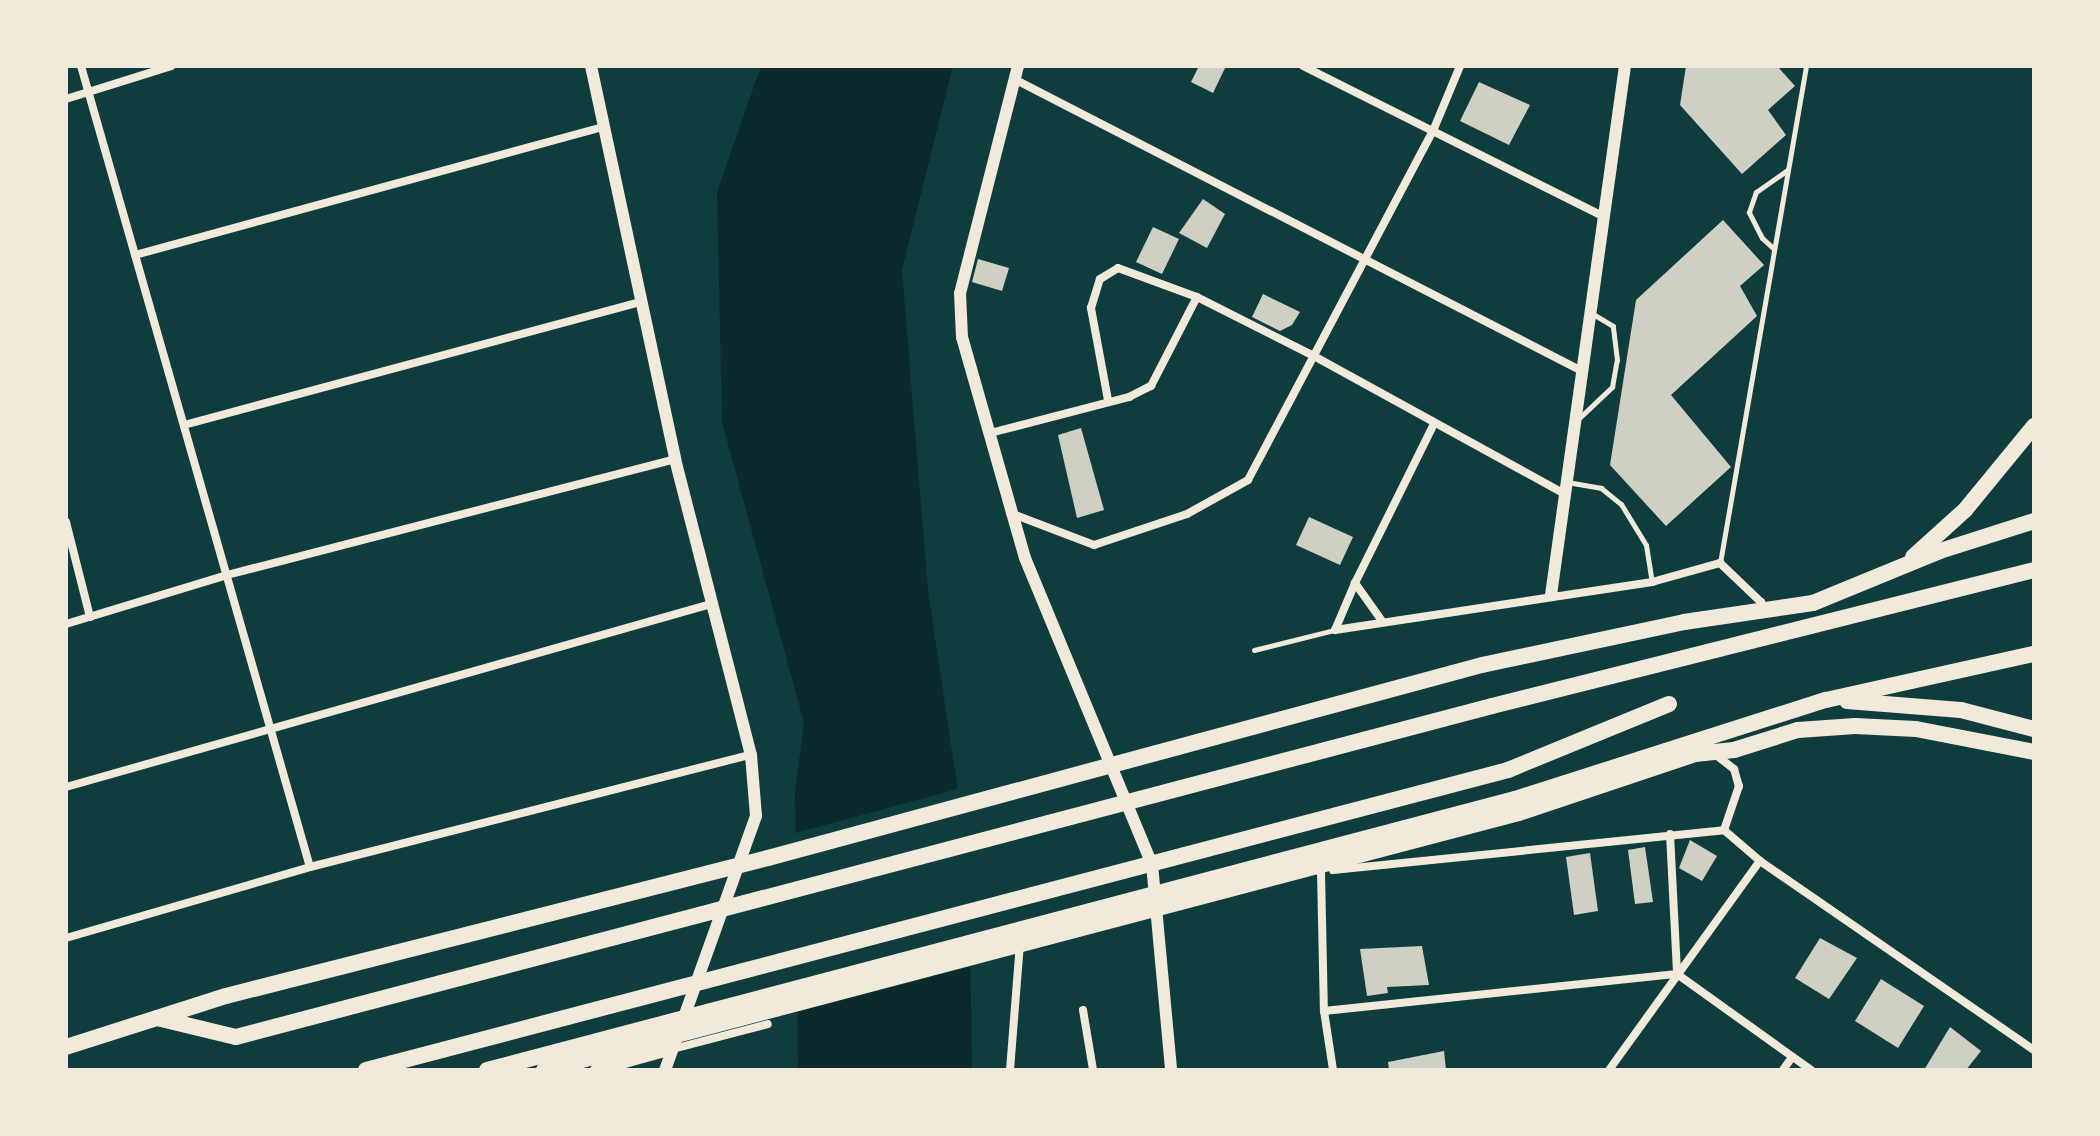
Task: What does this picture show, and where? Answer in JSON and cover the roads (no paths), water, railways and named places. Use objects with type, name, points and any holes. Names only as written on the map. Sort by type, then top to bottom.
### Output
[{"type":"main road","points":[[1902,567],[1965,510],[2034,426]]},
{"type":"main road","points":[[66,1047],[226,996],[768,858],[1482,665],[1684,622],[1762,613],[1826,598],[1902,567],[2034,521]]},
{"type":"main road","points":[[157,1018],[236,1037],[1492,706],[2034,570]]},
{"type":"main road","points":[[487,1070],[1517,806],[1826,700],[2034,654]]},
{"type":"main road","points":[[1826,700],[1961,710],[2034,729]]},
{"type":"main road","points":[[366,1070],[1508,770],[1666,705]]},
{"type":"main road","points":[[544,1070],[1712,752],[1734,750],[1798,730],[1855,726],[1973,737],[2034,752]]},
{"type":"street","points":[[81,66],[310,867]]},
{"type":"street","points":[[66,99],[171,66]]},
{"type":"street","points":[[591,66],[675,459],[751,755],[756,816],[668,1050],[665,1070]]},
{"type":"street","points":[[1018,66],[960,293],[962,337],[1009,512],[1152,864],[1171,1070]]},
{"type":"street","points":[[1303,66],[1604,217]]},
{"type":"street","points":[[1009,512],[1094,545],[1218,499],[1248,480],[1433,131],[1460,66]]},
{"type":"street","points":[[1551,595],[1625,66]]},
{"type":"street","points":[[1014,79],[1582,371]]},
{"type":"street","points":[[135,255],[605,126]]},
{"type":"street","points":[[1108,400],[1091,308],[1100,279],[1118,268],[1197,297],[1312,355],[1434,424],[1566,488]]},
{"type":"street","points":[[990,433],[1151,386],[1197,297]]},
{"type":"street","points":[[184,425],[641,302]]},
{"type":"street","points":[[1335,630],[1434,424]]},
{"type":"street","points":[[66,624],[227,575],[675,459]]},
{"type":"street","points":[[66,522],[90,617]]},
{"type":"street","points":[[1335,630],[1652,582],[1720,563],[1761,602],[1762,613]]},
{"type":"street","points":[[1355,583],[1382,621]]},
{"type":"street","points":[[66,787],[271,732],[711,604]]},
{"type":"street","points":[[1712,752],[1734,769],[1739,786],[1724,830]]},
{"type":"street","points":[[66,938],[310,867],[751,755]]},
{"type":"street","points":[[1010,1070],[1019,944],[1366,864],[1724,830],[1760,861],[2034,1050]]},
{"type":"street","points":[[1670,834],[1677,974]]},
{"type":"street","points":[[1609,1070],[1760,861]]},
{"type":"street","points":[[1321,872],[1324,1011],[1333,1070]]},
{"type":"street","points":[[1324,1011],[1677,974],[1811,1070]]},
{"type":"street","points":[[1083,1010],[1093,1070]]},
{"type":"street","points":[[596,1070],[768,1024]]},
{"type":"street","points":[[1783,1070],[1792,1057]]},
{"type":"lane","points":[[1720,563],[1806,66]]},
{"type":"lane","points":[[1774,249],[1762,238],[1749,212],[1756,192],[1788,169]]},
{"type":"lane","points":[[1575,422],[1612,387],[1617,360],[1613,326],[1590,312]]},
{"type":"lane","points":[[1566,488],[1601,488],[1621,504],[1646,545],[1652,582]]},
{"type":"lane","points":[[1254,650],[1335,630]]},
{"type":"water","points":[[761,66],[953,66],[902,270],[928,591],[969,864],[972,1070],[798,1070],[795,790],[804,723],[722,422],[717,192]]}]
